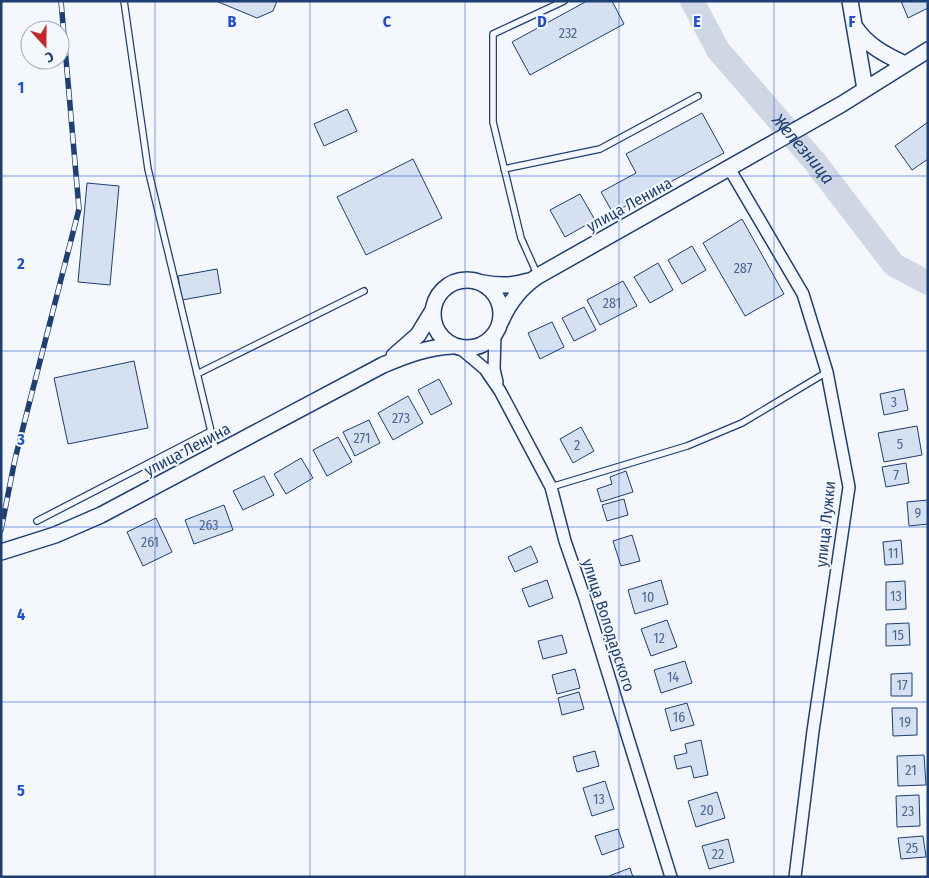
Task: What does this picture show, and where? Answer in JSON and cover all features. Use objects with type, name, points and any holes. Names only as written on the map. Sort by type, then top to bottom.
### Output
[{"type":"street","points":[[850,1],[865,89]]},
{"type":"street","points":[[853,24],[863,39],[876,50],[905,64]]},
{"type":"street","name":"улица Ленина","points":[[534,278],[842,104],[928,50]]},
{"type":"street","name":"улица Лужки","points":[[729,168],[803,294],[828,372],[849,487],[813,731],[795,877]]},
{"type":"street","points":[[383,365],[406,347],[418,334],[432,312],[438,296],[450,284],[460,280],[472,280],[500,286],[512,286],[534,278]]},
{"type":"street","points":[[383,365],[436,346],[470,348],[480,346],[488,341],[498,328],[507,307],[534,278]]},
{"type":"street","points":[[483,283],[492,290],[502,310],[498,328],[494,369],[500,391]]},
{"type":"street","points":[[432,312],[434,323],[444,340],[457,347],[485,369],[500,391]]},
{"type":"street","name":"улица Ленина","points":[[1,552],[80,525],[383,365]]},
{"type":"street","name":"улица Володарского","points":[[500,391],[550,488],[671,877]]},
{"type":"lane","points":[[124,1],[148,169],[216,454]]},
{"type":"lane","points":[[534,278],[521,238],[493,122],[493,34],[564,1]]},
{"type":"lane","points":[[504,169],[600,149],[698,96]]},
{"type":"lane","points":[[197,374],[364,291]]},
{"type":"lane","points":[[550,488],[688,446],[742,423],[828,372]]},
{"type":"lane","points":[[37,520],[211,431]]},
{"type":"building","points":[[216,1],[277,1],[273,11],[257,18]]},
{"type":"building","points":[[587,1],[612,1],[624,24],[530,75],[512,42]]},
{"type":"building","points":[[901,1],[928,1],[928,8],[908,18]]},
{"type":"building","points":[[347,109],[357,131],[324,146],[314,124]]},
{"type":"building","points":[[702,113],[724,153],[613,213],[601,192],[636,173],[626,154]]},
{"type":"building","points":[[928,122],[928,159],[912,170],[895,146]]},
{"type":"building","points":[[413,159],[442,218],[366,255],[337,197]]},
{"type":"building","points":[[87,183],[119,186],[110,285],[78,282]]},
{"type":"building","points":[[580,194],[595,220],[565,237],[550,210]]},
{"type":"building","points":[[742,219],[784,294],[745,316],[703,243]]},
{"type":"building","points":[[692,246],[706,270],[682,284],[668,260]]},
{"type":"building","points":[[658,263],[673,290],[650,303],[634,277]]},
{"type":"building","points":[[217,269],[221,293],[182,300],[178,276]]},
{"type":"building","points":[[623,281],[637,306],[600,325],[587,300]]},
{"type":"building","points":[[584,307],[596,330],[574,341],[562,318]]},
{"type":"building","points":[[552,322],[564,347],[540,359],[528,333]]},
{"type":"building","points":[[134,361],[148,428],[68,444],[54,378]]},
{"type":"building","points":[[439,379],[452,404],[431,415],[418,390]]},
{"type":"building","points":[[904,389],[908,410],[884,415],[880,394]]},
{"type":"building","points":[[408,396],[423,423],[393,440],[378,413]]},
{"type":"building","points":[[369,420],[380,443],[355,456],[343,432]]},
{"type":"building","points":[[917,426],[922,455],[884,462],[878,433]]},
{"type":"building","points":[[581,427],[594,451],[573,463],[560,439]]},
{"type":"building","points":[[338,437],[352,462],[327,476],[313,450]]},
{"type":"building","points":[[301,458],[313,478],[286,494],[274,474]]},
{"type":"building","points":[[906,463],[909,483],[886,487],[882,467]]},
{"type":"building","points":[[626,471],[633,492],[601,502],[597,489],[612,484],[610,477]]},
{"type":"building","points":[[264,476],[274,495],[243,510],[233,491]]},
{"type":"building","points":[[624,499],[628,515],[607,521],[602,505]]},
{"type":"building","points":[[928,500],[928,524],[909,526],[907,502]]},
{"type":"building","points":[[224,505],[233,530],[194,544],[185,520]]},
{"type":"building","points":[[156,518],[172,552],[143,566],[127,532]]},
{"type":"building","points":[[632,535],[640,561],[621,566],[613,541]]},
{"type":"building","points":[[901,540],[903,564],[885,565],[883,542]]},
{"type":"building","points":[[531,546],[538,562],[515,572],[508,557]]},
{"type":"building","points":[[547,580],[553,598],[529,607],[522,589]]},
{"type":"building","points":[[661,580],[668,604],[635,614],[628,590]]},
{"type":"building","points":[[905,581],[906,609],[886,610],[886,582]]},
{"type":"building","points":[[667,620],[677,647],[651,656],[641,629]]},
{"type":"building","points":[[909,623],[910,645],[886,646],[886,624]]},
{"type":"building","points":[[562,635],[567,653],[543,659],[538,641]]},
{"type":"building","points":[[685,661],[692,683],[661,693],[654,670]]},
{"type":"building","points":[[575,669],[580,688],[557,694],[552,675]]},
{"type":"building","points":[[912,673],[912,696],[891,696],[891,674]]},
{"type":"building","points":[[579,692],[584,709],[562,715],[558,698]]},
{"type":"building","points":[[687,703],[694,725],[671,731],[665,709]]},
{"type":"building","points":[[892,708],[917,708],[917,735],[893,736]]},
{"type":"building","points":[[701,740],[708,775],[694,778],[691,766],[677,769],[674,756],[687,753],[685,744]]},
{"type":"building","points":[[595,751],[599,766],[577,772],[573,757]]},
{"type":"building","points":[[924,755],[926,785],[898,786],[897,756]]},
{"type":"building","points":[[605,781],[614,809],[592,816],[583,788]]},
{"type":"building","points":[[717,792],[725,818],[696,827],[688,801]]},
{"type":"building","points":[[919,795],[920,826],[897,827],[896,796]]},
{"type":"building","points":[[618,829],[624,847],[602,855],[595,836]]},
{"type":"building","points":[[923,836],[926,857],[901,859],[898,838]]},
{"type":"building","points":[[728,839],[734,862],[709,869],[702,846]]},
{"type":"building","points":[[630,868],[633,877],[609,877],[609,876]]},
{"type":"waterway","name":"Железница","points":[[692,1],[718,50],[815,162],[894,265],[928,283]]},
{"type":"railway","points":[[1,530],[15,459],[79,209],[61,1]]}]
